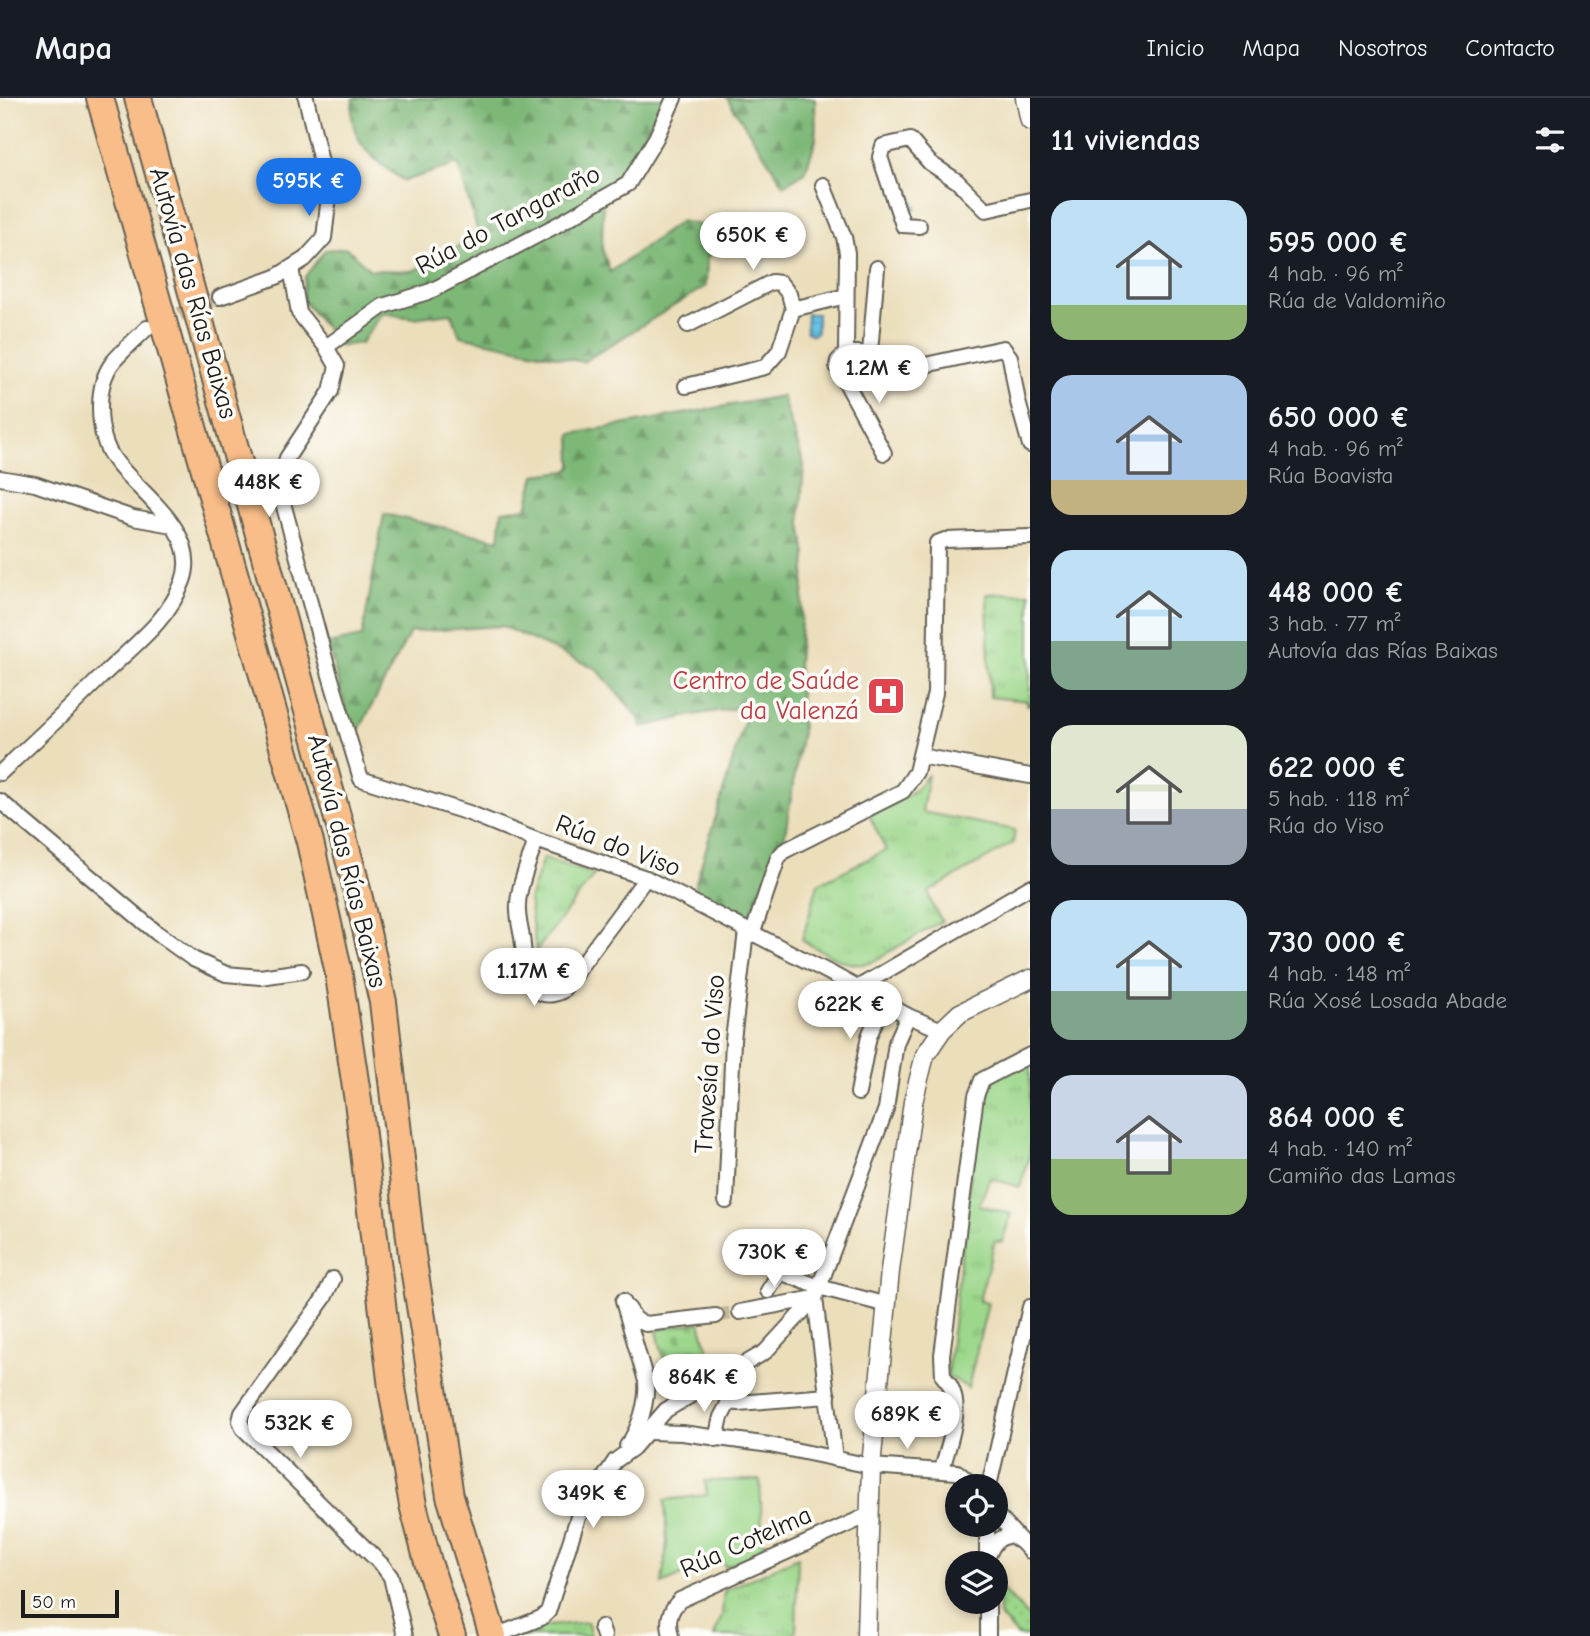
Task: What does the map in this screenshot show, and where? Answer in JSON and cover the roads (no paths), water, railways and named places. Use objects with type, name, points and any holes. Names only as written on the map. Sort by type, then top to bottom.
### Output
[{"type":"highway","name":"Autovía das Rías Baixas","points":[[100,98],[310,842],[338,969],[358,1101],[394,1401],[413,1505],[452,1636]]},
{"type":"highway","name":"Autovía das Rías Baixas","points":[[138,98],[354,877],[383,1002],[412,1255],[450,1496],[494,1636]]},
{"type":"street","points":[[220,297],[276,277],[305,259],[324,238],[330,196],[306,98]]},
{"type":"street","name":"Rúa do Tangaraño","points":[[326,347],[383,306],[431,291],[628,184],[656,138],[674,98]]},
{"type":"street","points":[[1025,98],[1030,121]]},
{"type":"street","points":[[919,226],[903,225],[897,213],[880,157],[883,146],[910,140],[930,163],[957,181],[986,210],[1030,200]]},
{"type":"street","points":[[823,185],[844,237],[847,253],[846,353]]},
{"type":"street","points":[[290,268],[299,313],[326,347]]},
{"type":"street","points":[[870,353],[877,268]]},
{"type":"street","points":[[686,386],[765,367],[779,351],[793,309],[789,293],[780,283],[772,282],[688,325]]},
{"type":"street","points":[[793,309],[846,296]]},
{"type":"street","points":[[0,773],[66,713],[160,620],[183,580],[186,568],[183,544],[162,509],[115,461],[100,430],[100,390],[112,364],[147,328]]},
{"type":"street","name":"Rúa do Viso","points":[[326,347],[337,366],[331,391],[286,458],[279,488],[361,779],[469,813],[536,840],[646,878],[908,1016],[942,1030]]},
{"type":"street","points":[[884,453],[837,366],[846,353],[870,353],[886,366],[907,369],[1003,348],[1010,358],[1030,445]]},
{"type":"street","points":[[0,478],[35,485],[133,518],[172,526]]},
{"type":"street","name":"Travesía do Viso","points":[[726,1201],[733,1040],[749,933],[778,858],[784,851],[903,791],[916,772],[934,693],[937,542],[1030,537]]},
{"type":"street","points":[[920,756],[1030,776]]},
{"type":"street","points":[[0,801],[157,933],[193,959],[226,974],[260,976],[302,971]]},
{"type":"street","points":[[536,840],[517,906],[527,975],[532,986],[542,993],[554,995],[562,991],[646,878]]},
{"type":"street","points":[[858,988],[1030,887]]},
{"type":"street","points":[[866,1636],[871,1466],[887,1305],[913,1101],[925,1055],[942,1030],[960,1013],[1030,979]]},
{"type":"street","points":[[858,1093],[869,1036],[884,1002]]},
{"type":"street","points":[[615,1461],[633,1448],[666,1410],[765,1352],[817,1292],[886,1109],[896,1044],[908,1016]]},
{"type":"street","points":[[942,1470],[957,1406],[951,1384],[943,1376],[942,1355],[976,1096],[982,1080],[1030,1055]]},
{"type":"street","points":[[768,1291],[780,1272],[817,1292],[887,1305]]},
{"type":"street","points":[[333,1279],[324,1298],[242,1413],[240,1421],[243,1428],[383,1566],[391,1577],[405,1636]]},
{"type":"street","points":[[740,1312],[817,1292]]},
{"type":"street","points":[[817,1292],[835,1459]]},
{"type":"street","points":[[494,1636],[541,1618],[548,1612],[578,1517],[635,1435],[647,1391],[623,1301],[636,1320],[646,1324],[716,1316]]},
{"type":"street","points":[[992,1474],[1030,1307]]},
{"type":"street","points":[[716,1439],[721,1417],[729,1402],[721,1378]]},
{"type":"street","points":[[729,1402],[753,1403],[828,1396]]},
{"type":"street","points":[[649,1432],[682,1433],[770,1445],[871,1466],[942,1470],[959,1474]]},
{"type":"street","name":"Rúa Cotelma","points":[[671,1636],[668,1621],[671,1609],[680,1600],[871,1514]]},
{"type":"street","points":[[1008,1527],[1026,1547]]},
{"type":"street","points":[[991,1551],[993,1544],[1001,1537],[1011,1535],[1026,1547]]},
{"type":"street","points":[[988,1614],[988,1636]]},
{"type":"water","points":[[909,190],[916,209],[908,212],[901,193]]},
{"type":"water","points":[[807,314],[817,314],[817,332],[812,335],[806,332]]},
{"type":"tunnel","points":[[160,322],[220,297]]},
{"type":"tunnel","points":[[716,1316],[740,1312]]},
{"type":"place","name":"Centro de Saúde da Valenzá","points":[[886,696]]}]
